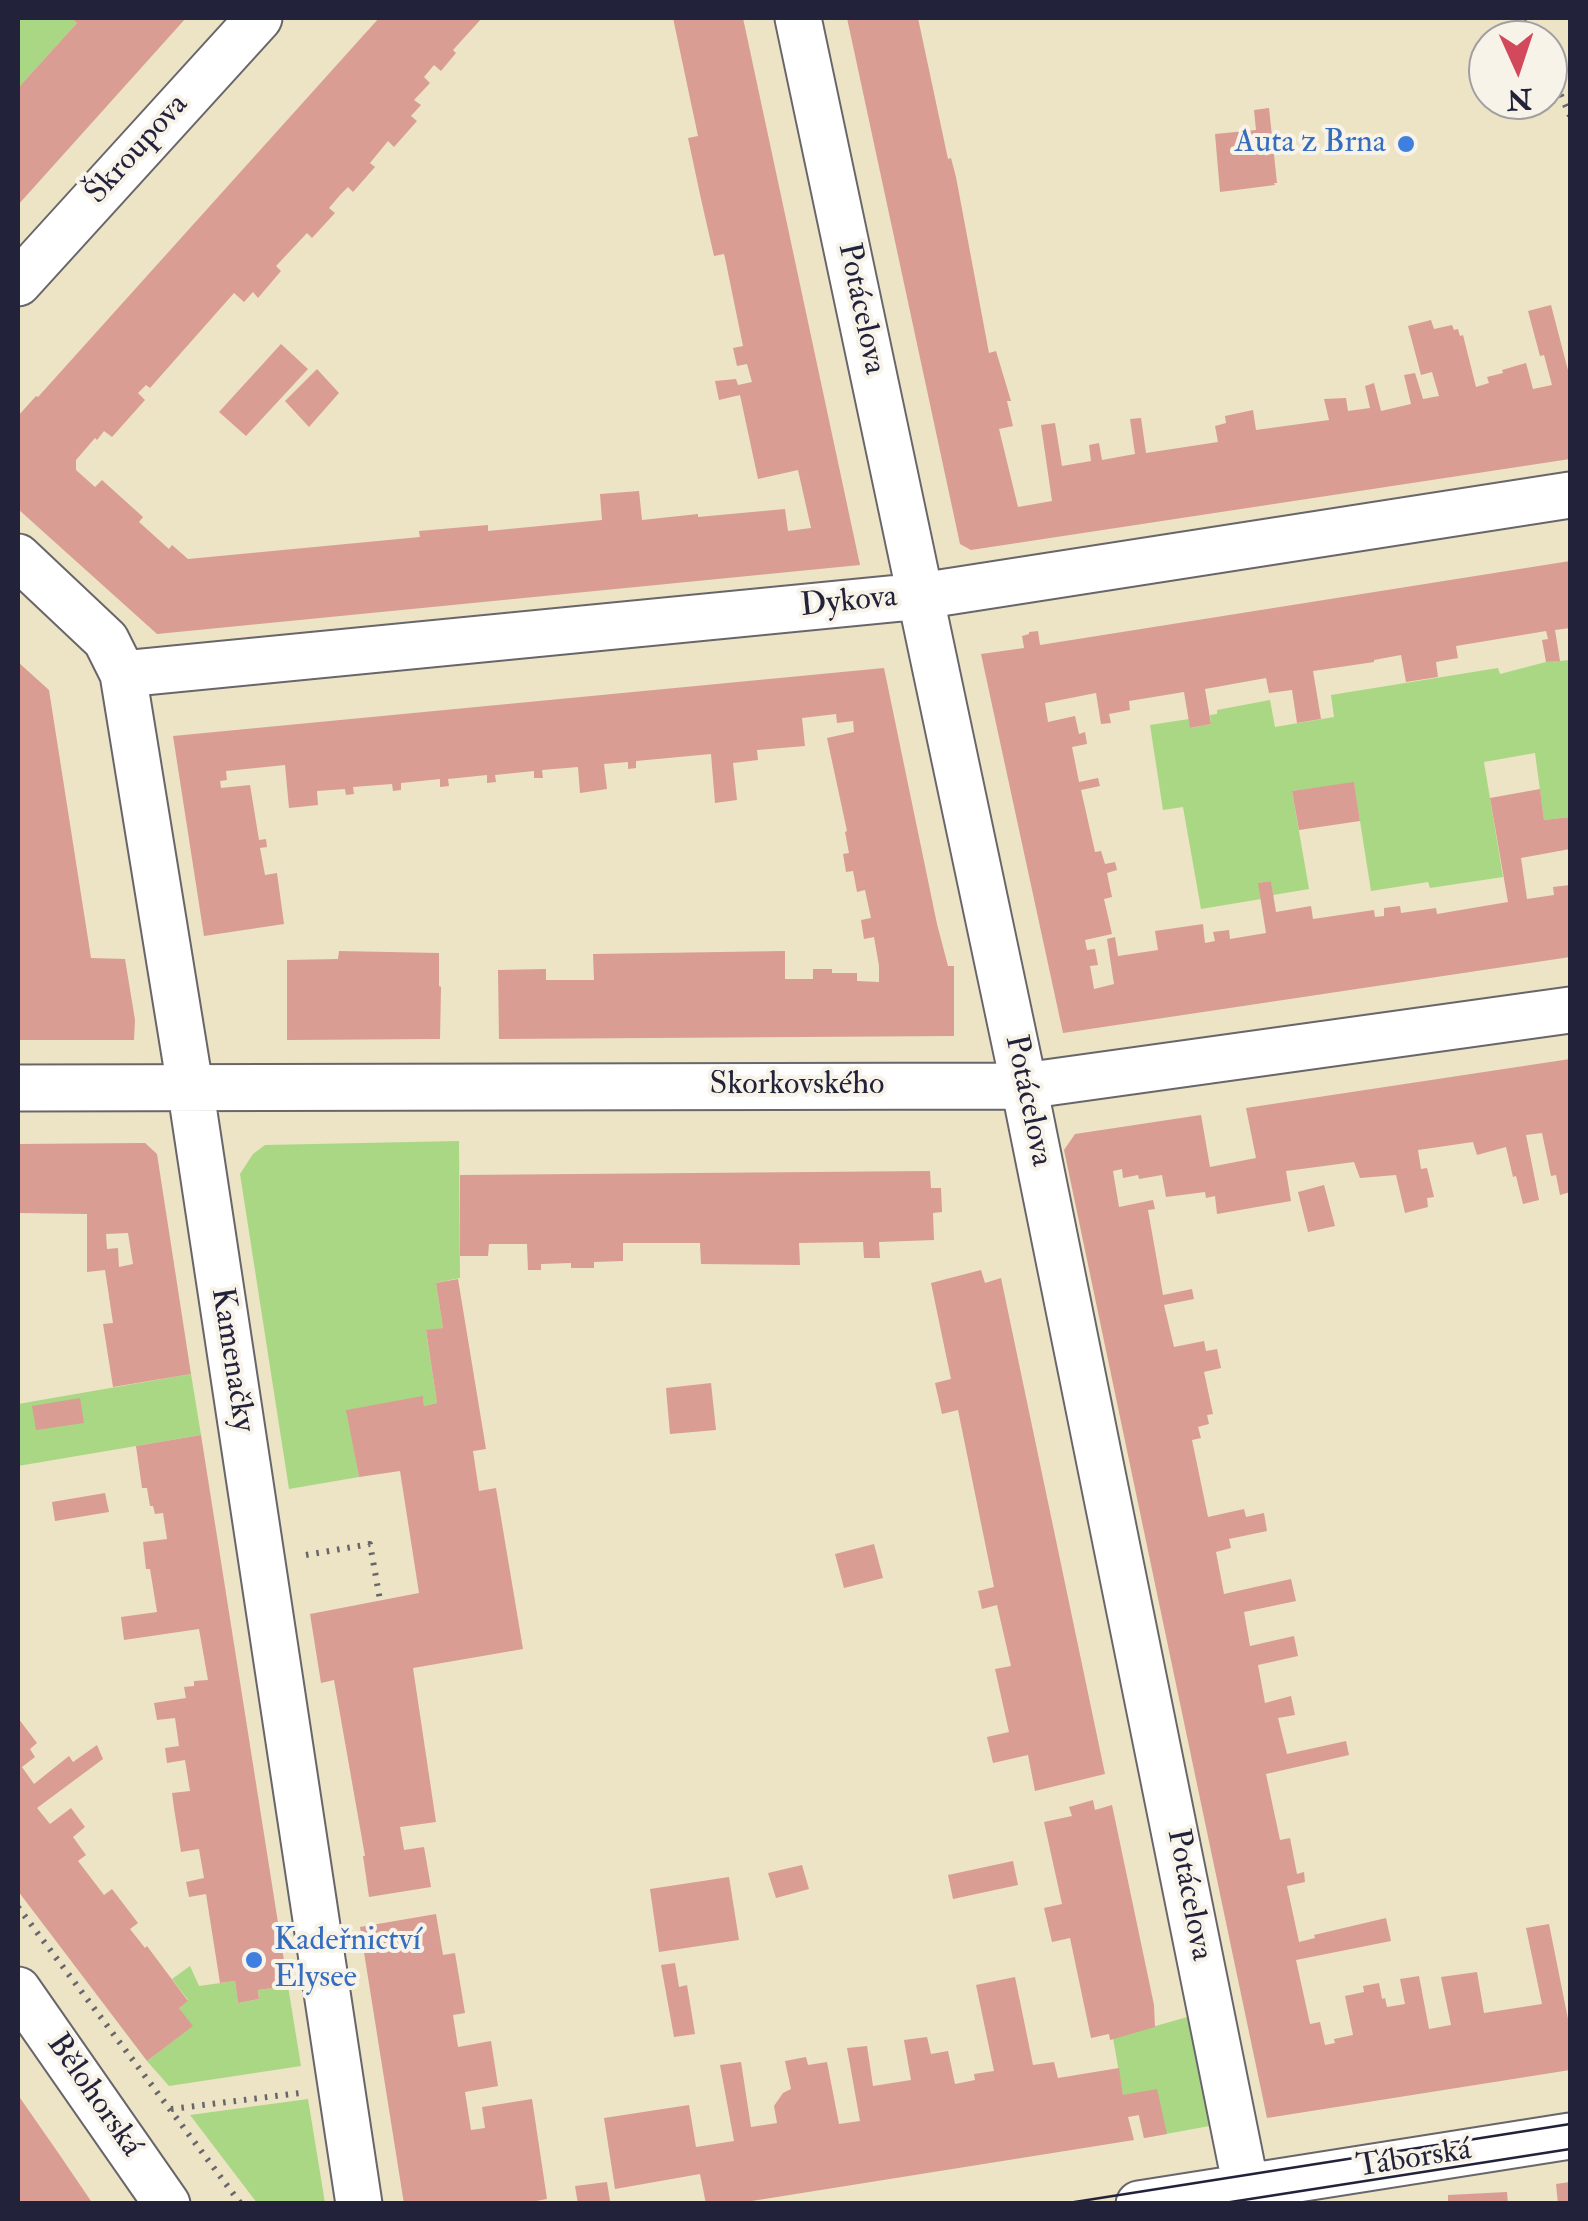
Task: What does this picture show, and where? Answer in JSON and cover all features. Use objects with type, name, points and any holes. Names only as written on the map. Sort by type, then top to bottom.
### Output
[{"type":"street","name":"Škroupova","points":[[18,283],[259,18]]},
{"type":"street","name":"Potácelova","points":[[798,18],[1024,1086],[1246,2187]]},
{"type":"street","name":"Dykova","points":[[123,674],[921,596],[1570,495]]},
{"type":"street","name":"Kamenačky","points":[[18,557],[106,640],[123,674],[190,1086],[359,2204]]},
{"type":"street","name":"Skorkovského","points":[[18,1088],[1024,1086],[1570,1010]]},
{"type":"street","name":"Bělohorská","points":[[18,1990],[167,2204]]},
{"type":"street","name":"Táborská","points":[[1140,2204],[1570,2136]]},
{"type":"path","points":[[301,1556],[370,1544],[380,1600]]},
{"type":"path","points":[[18,1908],[241,2204]]},
{"type":"path","points":[[171,2109],[316,2091]]},
{"type":"green space","points":[[18,18],[71,18],[77,23],[18,88]]},
{"type":"green space","points":[[1570,660],[1570,817],[1544,820],[1535,753],[1484,762],[1503,877],[1430,888],[1428,882],[1371,891],[1354,783],[1292,791],[1309,889],[1273,895],[1271,881],[1259,883],[1261,899],[1201,909],[1183,807],[1163,810],[1150,725],[1189,719],[1191,728],[1211,724],[1210,715],[1217,714],[1217,710],[1270,700],[1275,727],[1334,717],[1331,695],[1498,668],[1500,674]]},
{"type":"green space","points":[[459,1141],[460,1278],[436,1283],[443,1328],[426,1331],[437,1403],[424,1406],[423,1397],[347,1410],[359,1477],[289,1489],[240,1174],[253,1154],[265,1145]]},
{"type":"green space","points":[[191,1374],[201,1435],[18,1466],[18,1404]]},
{"type":"green space","points":[[190,1966],[199,1986],[235,1981],[238,2003],[259,1999],[258,1990],[288,1986],[301,2066],[169,2086],[147,2061],[192,2026],[179,2008],[188,2000],[172,1979]]},
{"type":"green space","points":[[1191,2016],[1215,2125],[1144,2138],[1134,2095],[1123,2095],[1113,2038]]},
{"type":"green space","points":[[308,2099],[325,2203],[257,2203],[190,2115]]},
{"type":"building","points":[[71,18],[186,18],[18,205],[18,88],[77,23]]},
{"type":"building","points":[[379,18],[482,18],[453,50],[456,53],[441,71],[434,65],[424,77],[430,83],[414,100],[421,105],[411,116],[417,121],[394,147],[388,141],[370,163],[375,167],[353,192],[348,187],[329,208],[335,213],[312,238],[307,233],[276,266],[281,271],[258,298],[253,292],[244,302],[234,293],[150,388],[146,385],[138,393],[145,400],[112,437],[104,431],[95,438],[76,460],[76,470],[95,487],[102,480],[143,517],[139,522],[169,549],[172,545],[188,559],[420,537],[419,531],[488,525],[488,531],[602,520],[600,494],[639,491],[642,520],[785,509],[788,531],[811,528],[798,470],[758,479],[740,395],[719,400],[715,381],[736,379],[738,385],[752,382],[747,364],[737,366],[733,348],[743,346],[724,254],[714,256],[701,199],[688,138],[698,136],[673,18],[743,18],[860,565],[157,634],[18,509],[18,416]]},
{"type":"building","points":[[847,18],[918,18],[948,159],[951,158],[956,177],[989,353],[996,351],[1011,401],[1007,401],[1013,426],[999,429],[1018,507],[1052,501],[1041,425],[1055,423],[1062,466],[1091,461],[1089,445],[1099,443],[1102,460],[1135,454],[1130,419],[1141,418],[1146,453],[1218,442],[1215,426],[1226,423],[1225,416],[1253,410],[1256,430],[1329,420],[1324,399],[1346,398],[1348,411],[1370,408],[1365,386],[1374,383],[1381,411],[1411,404],[1404,375],[1415,373],[1423,399],[1439,396],[1432,372],[1421,375],[1408,326],[1431,320],[1434,329],[1452,325],[1463,335],[1476,387],[1489,383],[1487,377],[1526,363],[1533,389],[1552,385],[1528,311],[1551,305],[1570,378],[1570,459],[971,550],[960,544]]},
{"type":"building","points":[[1269,108],[1277,183],[1220,192],[1215,134],[1256,130],[1254,110]]},
{"type":"building","points":[[281,344],[308,369],[246,436],[219,412]]},
{"type":"building","points":[[317,369],[339,393],[309,427],[285,401]]},
{"type":"building","points":[[1570,561],[1570,628],[1555,630],[1560,661],[1546,662],[1542,640],[1548,639],[1546,631],[1456,646],[1458,658],[1436,662],[1438,677],[1406,682],[1401,655],[1313,671],[1321,719],[1297,723],[1292,690],[1269,693],[1266,678],[1205,689],[1211,724],[1190,728],[1184,692],[1129,701],[1130,710],[1109,714],[1111,723],[1101,724],[1096,693],[1045,703],[1048,722],[1075,716],[1079,734],[1085,732],[1087,744],[1072,747],[1079,782],[1098,778],[1100,786],[1081,790],[1095,852],[1101,851],[1105,864],[1115,862],[1117,870],[1107,873],[1112,897],[1104,899],[1112,934],[1085,940],[1087,950],[1095,949],[1098,965],[1090,966],[1094,989],[1114,984],[1107,939],[1115,937],[1118,956],[1158,950],[1155,931],[1203,924],[1205,943],[1215,941],[1213,932],[1229,930],[1230,939],[1266,933],[1258,883],[1271,881],[1276,912],[1311,906],[1313,919],[1374,910],[1375,917],[1384,916],[1384,908],[1400,906],[1401,913],[1436,908],[1437,914],[1508,902],[1490,798],[1540,789],[1544,820],[1570,817],[1570,849],[1521,858],[1527,899],[1554,895],[1553,887],[1570,885],[1570,957],[1063,1033],[981,654],[1024,648],[1022,636],[1029,632],[1038,631],[1040,645]]},
{"type":"building","points":[[18,662],[49,690],[91,958],[125,959],[135,1020],[134,1040],[18,1040]]},
{"type":"building","points":[[884,668],[937,924],[948,966],[954,966],[954,1036],[499,1039],[498,970],[546,969],[546,980],[594,980],[593,954],[785,951],[785,979],[813,979],[813,969],[832,969],[832,973],[857,973],[857,981],[879,982],[874,937],[864,939],[861,920],[871,918],[865,890],[857,892],[853,871],[846,872],[843,854],[849,853],[847,831],[827,738],[854,732],[853,721],[837,723],[836,714],[802,718],[805,746],[757,750],[758,760],[733,763],[737,800],[715,803],[711,754],[636,761],[636,768],[628,769],[628,762],[604,764],[607,789],[580,793],[578,767],[542,770],[543,778],[534,778],[534,771],[495,775],[496,782],[487,783],[487,775],[448,779],[449,786],[440,787],[440,779],[401,783],[401,790],[393,791],[392,784],[353,787],[354,794],[346,795],[345,789],[317,791],[318,805],[289,808],[285,765],[226,771],[227,780],[220,781],[221,788],[250,785],[259,840],[266,839],[267,847],[260,848],[265,875],[277,873],[284,924],[204,936],[173,736]]},
{"type":"building","points":[[1354,782],[1360,821],[1299,830],[1292,791]]},
{"type":"building","points":[[339,951],[439,953],[440,1039],[287,1040],[287,960],[338,959]]},
{"type":"building","points":[[1570,1059],[1570,1192],[1560,1195],[1556,1175],[1551,1176],[1542,1133],[1526,1135],[1539,1200],[1523,1204],[1506,1147],[1477,1155],[1473,1142],[1418,1150],[1421,1169],[1427,1168],[1434,1197],[1427,1198],[1428,1207],[1405,1213],[1396,1175],[1360,1178],[1354,1162],[1286,1171],[1291,1201],[1217,1214],[1215,1196],[1206,1198],[1205,1192],[1166,1197],[1162,1175],[1123,1178],[1122,1169],[1113,1171],[1119,1207],[1153,1200],[1155,1209],[1148,1210],[1163,1295],[1192,1289],[1194,1299],[1164,1305],[1174,1347],[1204,1341],[1206,1351],[1217,1349],[1221,1368],[1204,1372],[1213,1414],[1207,1415],[1209,1424],[1198,1427],[1201,1438],[1192,1440],[1208,1517],[1244,1509],[1246,1517],[1264,1513],[1267,1531],[1229,1539],[1231,1548],[1216,1552],[1224,1594],[1291,1579],[1296,1601],[1244,1612],[1250,1646],[1294,1636],[1298,1656],[1258,1665],[1265,1703],[1291,1696],[1295,1715],[1278,1718],[1287,1754],[1346,1741],[1349,1755],[1266,1774],[1280,1840],[1290,1838],[1297,1874],[1304,1872],[1305,1882],[1287,1886],[1299,1942],[1386,1918],[1391,1941],[1296,1960],[1310,2024],[1320,2022],[1325,2045],[1335,2043],[1334,2039],[1353,2035],[1345,1996],[1364,1992],[1363,1986],[1379,1983],[1387,2007],[1405,2004],[1400,1979],[1419,1976],[1429,2029],[1451,2025],[1441,1977],[1477,1972],[1484,2013],[1542,2004],[1526,1928],[1549,1924],[1570,2029],[1570,2070],[1267,2118],[1064,1150],[1075,1134],[1201,1115],[1210,1167],[1256,1158],[1246,1108]]},
{"type":"building","points":[[145,1143],[157,1154],[191,1374],[113,1387],[103,1324],[113,1323],[105,1270],[87,1272],[87,1214],[18,1213],[18,1144]],"holes":[[[128,1233],[133,1264],[119,1267],[118,1248],[107,1249],[106,1234]]]},
{"type":"building","points":[[930,1171],[931,1188],[941,1188],[942,1212],[933,1213],[934,1240],[879,1242],[880,1258],[864,1258],[863,1242],[799,1243],[800,1265],[701,1264],[700,1243],[623,1243],[623,1261],[594,1262],[594,1268],[571,1268],[571,1263],[541,1264],[541,1270],[528,1270],[527,1244],[489,1244],[488,1256],[460,1256],[460,1175]]},
{"type":"building","points":[[1324,1185],[1335,1226],[1308,1232],[1298,1192]]},
{"type":"building","points":[[981,1270],[985,1283],[1001,1278],[1105,1774],[1035,1791],[1028,1755],[993,1763],[987,1737],[1009,1732],[995,1669],[1011,1666],[997,1605],[982,1609],[978,1591],[994,1587],[958,1410],[942,1414],[935,1383],[951,1379],[931,1283]]},
{"type":"building","points":[[458,1279],[486,1449],[473,1451],[479,1491],[496,1488],[523,1649],[413,1668],[436,1822],[400,1827],[404,1850],[424,1847],[431,1887],[369,1897],[334,1680],[321,1683],[310,1614],[419,1593],[400,1471],[359,1477],[346,1410],[423,1396],[424,1406],[437,1403],[426,1330],[443,1328],[436,1283]]},
{"type":"building","points":[[711,1383],[716,1430],[670,1434],[666,1388]]},
{"type":"building","points":[[80,1398],[84,1423],[36,1430],[32,1406]]},
{"type":"building","points":[[201,1435],[288,1986],[258,1990],[259,1999],[238,2003],[235,1981],[220,1983],[206,1894],[189,1897],[186,1882],[204,1878],[199,1849],[181,1852],[172,1793],[190,1791],[185,1760],[167,1763],[165,1748],[179,1746],[175,1718],[157,1720],[154,1703],[186,1698],[184,1687],[208,1680],[199,1629],[124,1640],[121,1617],[157,1612],[143,1542],[167,1539],[163,1513],[155,1514],[147,1488],[142,1488],[136,1446]]},
{"type":"building","points":[[105,1493],[109,1512],[55,1521],[52,1502]]},
{"type":"building","points":[[874,1544],[883,1578],[844,1588],[835,1554]]},
{"type":"building","points":[[18,1718],[37,1743],[30,1749],[35,1757],[22,1767],[34,1784],[69,1756],[73,1762],[97,1745],[103,1759],[37,1808],[50,1824],[71,1808],[85,1827],[73,1837],[86,1855],[78,1861],[104,1895],[112,1889],[138,1923],[130,1929],[188,2001],[179,2008],[193,2026],[147,2061],[18,1891]]},
{"type":"building","points":[[1093,1800],[1095,1810],[1112,1805],[1154,2005],[1155,2027],[1110,2040],[1109,2034],[1091,2038],[1070,1938],[1052,1942],[1044,1908],[1062,1904],[1044,1822],[1072,1816],[1069,1807]]},
{"type":"building","points":[[1013,1861],[1018,1885],[953,1899],[948,1875]]},
{"type":"building","points":[[802,1865],[809,1889],[776,1898],[768,1873]]},
{"type":"building","points":[[729,1877],[739,1940],[659,1952],[650,1889]]},
{"type":"building","points":[[436,1914],[443,1955],[455,1953],[465,2013],[453,2015],[458,2047],[491,2041],[498,2086],[465,2092],[471,2130],[485,2128],[482,2107],[532,2099],[547,2199],[520,2204],[404,2204],[360,1927]]},
{"type":"building","points":[[675,1963],[679,1987],[687,1985],[695,2034],[674,2037],[661,1965]]},
{"type":"building","points":[[1015,1977],[1033,2065],[1054,2062],[1058,2078],[1119,2068],[1123,2095],[1157,2089],[1167,2134],[1144,2138],[1139,2115],[1128,2117],[1134,2140],[733,2204],[706,2204],[700,2174],[615,2189],[604,2118],[689,2105],[696,2147],[734,2141],[720,2065],[741,2062],[751,2127],[777,2123],[774,2106],[791,2089],[785,2061],[806,2057],[808,2065],[827,2062],[839,2124],[860,2121],[847,2048],[867,2046],[873,2086],[911,2080],[904,2040],[927,2037],[931,2054],[948,2051],[955,2084],[975,2080],[974,2074],[994,2071],[976,1985]]},
{"type":"building","points":[[18,2095],[59,2154],[93,2204],[18,2204]]},
{"type":"building","points":[[607,2182],[610,2201],[578,2204],[575,2186]]},
{"type":"building","points":[[1570,2182],[1570,2204],[1558,2204],[1556,2184]]},
{"type":"building","points":[[1507,2192],[1508,2204],[1448,2204],[1448,2195]]},
{"type":"tram line","points":[[1062,2204],[1570,2124]]},
{"type":"tram line","points":[[1218,2204],[1570,2149]]},
{"type":"place","name":"Auta z Brna","points":[[1406,144]]},
{"type":"place","name":"Kadeřnictví Elysee","points":[[254,1960]]}]
